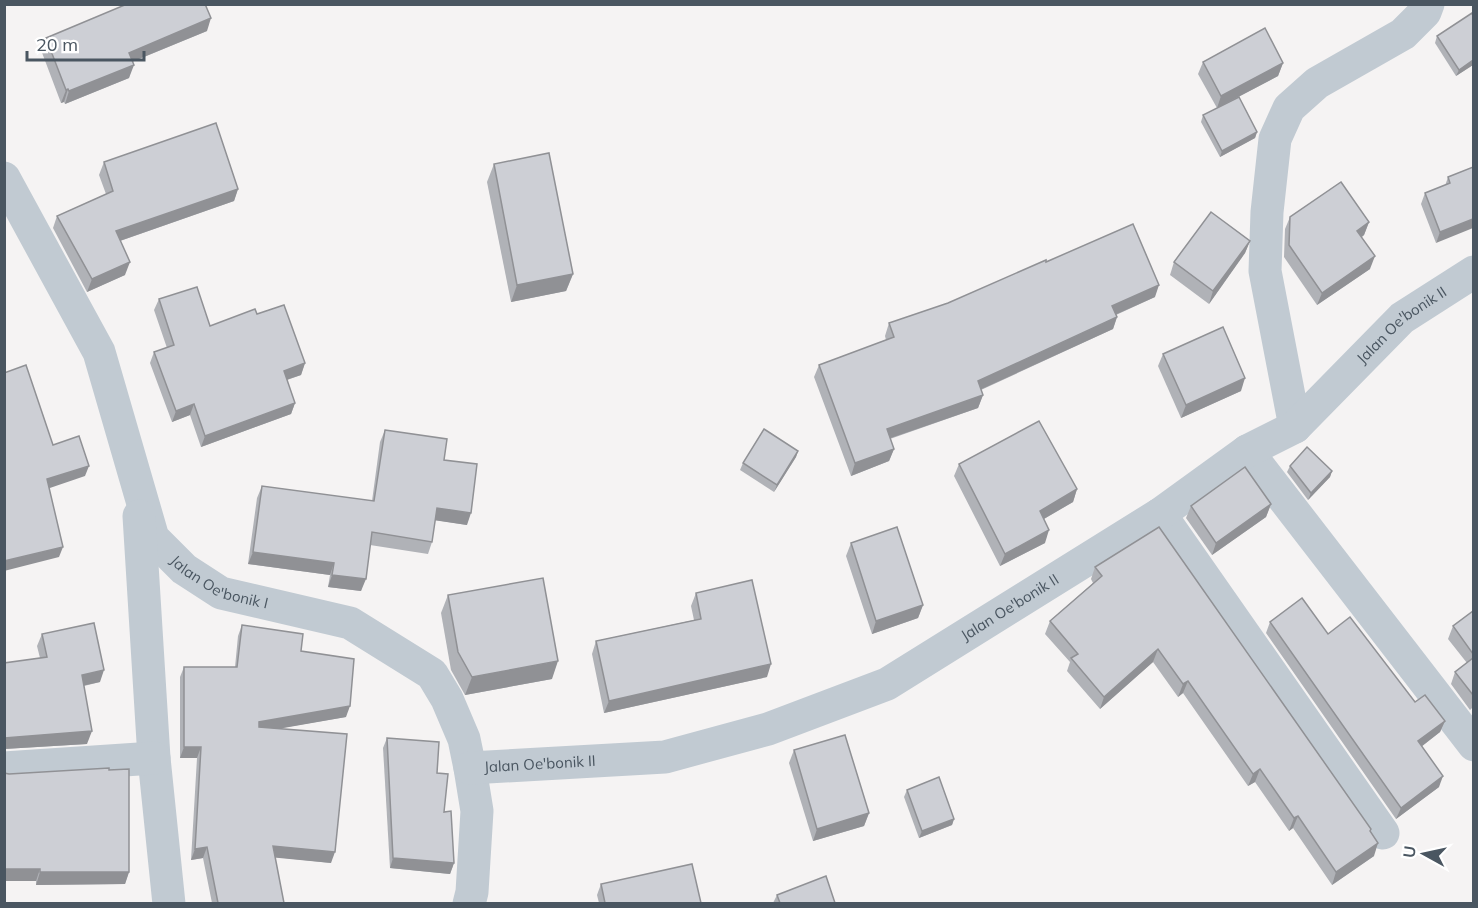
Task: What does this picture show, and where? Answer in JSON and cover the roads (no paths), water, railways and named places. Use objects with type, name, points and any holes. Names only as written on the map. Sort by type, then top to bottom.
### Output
[{"type":"street","points":[[1295,427],[1265,271],[1267,212],[1275,139],[1289,108],[1317,83],[1403,34],[1425,12],[1428,4]]},
{"type":"street","name":"Jalan Oe'bonik I","points":[[5,181],[99,352],[153,538],[184,569],[221,594],[350,623],[432,674],[447,699],[464,739],[477,811],[472,892],[469,903]]},
{"type":"street","name":"Jalan Oe'bonik II","points":[[470,768],[665,757],[768,729],[887,684],[1160,514],[1247,451],[1295,427],[1402,318],[1473,272]]},
{"type":"street","points":[[1247,451],[1473,745]]},
{"type":"street","points":[[137,487],[154,758],[169,903]]},
{"type":"street","points":[[1160,514],[1383,833]]},
{"type":"street","points":[[4,768],[154,758]]}]
